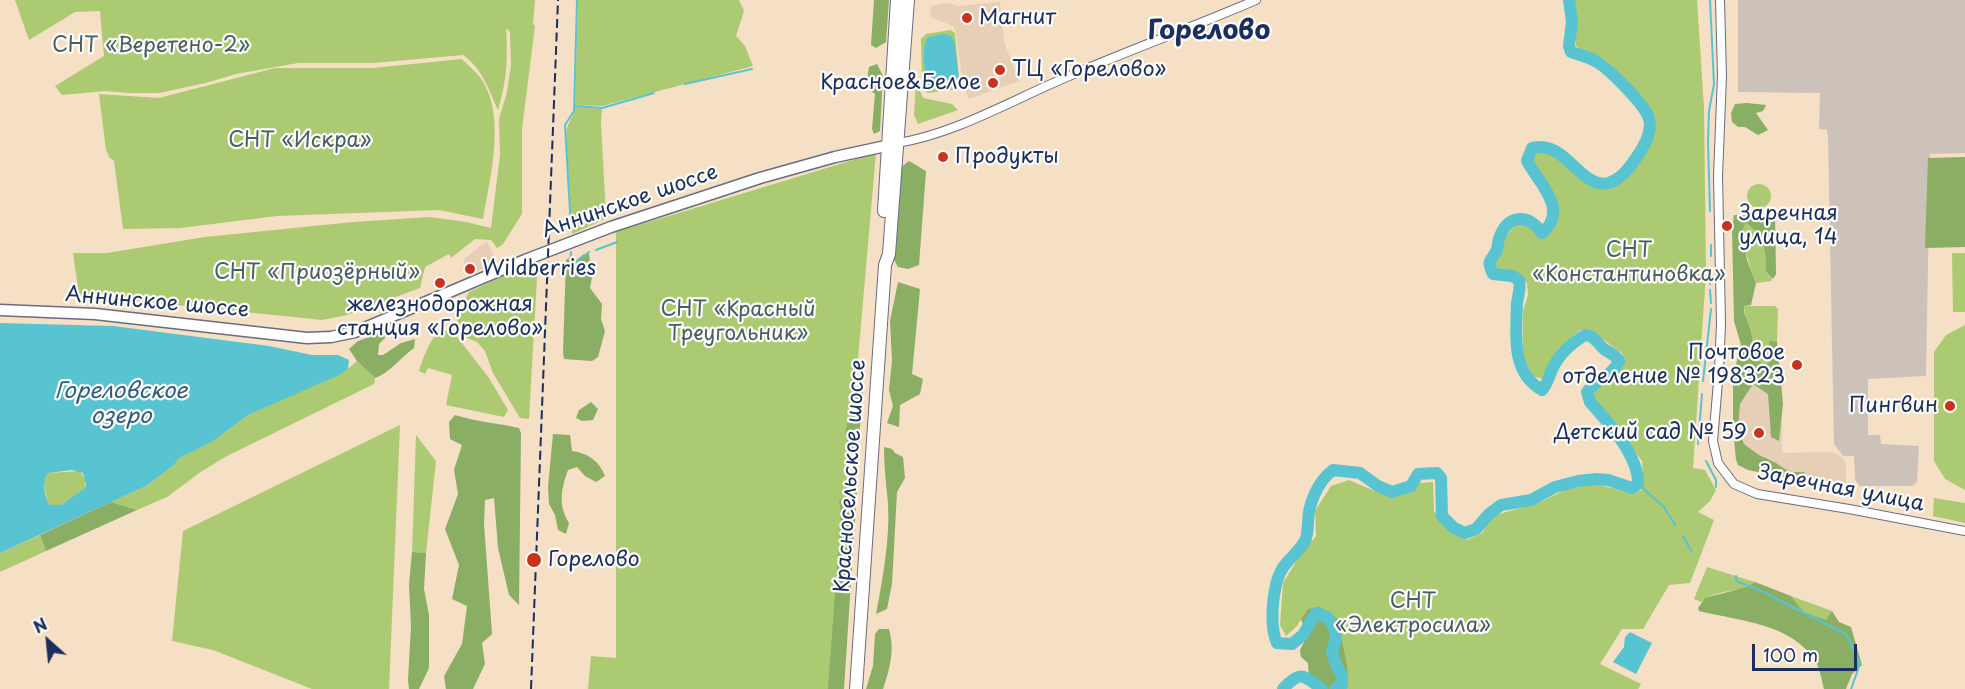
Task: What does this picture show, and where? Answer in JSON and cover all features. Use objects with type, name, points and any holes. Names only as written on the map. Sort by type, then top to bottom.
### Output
[{"type":"highway","name":"Красносельское шоссе","points":[[856,689],[885,265],[889,254],[897,0]]},
{"type":"highway","name":"Красносельское шоссе","points":[[893,144],[908,0]]},
{"type":"main road","name":"Аннинское шоссе","points":[[0,310],[95,314],[307,338],[331,338],[355,332],[525,260],[611,227],[760,178],[893,144]]},
{"type":"street","name":"Аннинское шоссе","points":[[893,144],[918,140],[969,120],[1111,58],[1256,0]]},
{"type":"street","name":"Заречная улица","points":[[1720,0],[1722,76],[1718,176],[1721,324],[1713,441],[1718,463],[1734,484],[1757,494],[1850,508],[1965,531]]},
{"type":"shaded area","points":[[1738,0],[1965,0],[1965,153],[1930,154],[1926,376],[1868,379],[1868,435],[1880,435],[1881,444],[1919,446],[1917,482],[1912,486],[1859,486],[1855,479],[1854,456],[1843,456],[1834,444],[1828,138],[1827,130],[1819,129],[1820,93],[1738,92]]},
{"type":"shaded area","points":[[1000,2],[1004,42],[1019,81],[969,99],[963,86],[956,32],[953,26],[930,17],[931,6],[947,3],[959,6]]},
{"type":"shaded area","points":[[487,241],[497,263],[470,274],[464,268],[464,259]]},
{"type":"shaded area","name":"Детский сад № 59","points":[[1777,379],[1782,383],[1782,453],[1830,452],[1839,455],[1846,463],[1846,484],[1739,465],[1736,380]]},
{"type":"green space","points":[[15,0],[535,0],[533,24],[535,26],[522,129],[522,214],[503,244],[497,248],[491,240],[475,239],[451,258],[449,254],[425,267],[420,288],[347,315],[322,320],[79,295],[73,253],[107,253],[205,237],[353,222],[430,217],[491,228],[500,155],[499,119],[507,92],[511,65],[510,32],[506,28],[506,69],[498,110],[480,73],[463,55],[374,63],[298,63],[236,74],[159,93],[106,91],[62,95],[55,86],[104,56],[100,11],[75,12],[29,40]]},
{"type":"green space","points":[[578,0],[739,0],[744,11],[736,36],[745,46],[753,66],[602,106],[575,105]]},
{"type":"green space","points":[[874,0],[889,0],[886,42],[876,48],[871,45]]},
{"type":"green space","points":[[1574,0],[1697,0],[1704,108],[1706,273],[1693,468],[1705,470],[1716,490],[1710,501],[1698,512],[1714,520],[1690,583],[1669,585],[1643,629],[1622,629],[1600,664],[1641,684],[1638,689],[1344,689],[1348,670],[1338,619],[1308,609],[1296,627],[1286,636],[1280,625],[1283,583],[1299,557],[1316,536],[1315,511],[1331,486],[1349,480],[1377,492],[1401,495],[1419,483],[1433,482],[1434,511],[1450,531],[1467,540],[1482,533],[1492,516],[1538,503],[1567,489],[1597,484],[1629,493],[1642,490],[1642,461],[1594,398],[1593,390],[1609,380],[1622,367],[1623,354],[1598,335],[1580,330],[1557,350],[1543,379],[1533,376],[1523,357],[1523,311],[1528,295],[1527,283],[1518,274],[1506,274],[1496,268],[1496,257],[1501,244],[1516,224],[1529,226],[1539,237],[1554,224],[1552,197],[1530,161],[1531,154],[1536,150],[1547,151],[1556,155],[1587,180],[1611,186],[1635,167],[1645,152],[1650,138],[1652,117],[1645,104],[1607,62],[1576,46]]},
{"type":"green space","points":[[951,30],[955,33],[960,89],[927,93],[922,83],[921,39],[926,34]]},
{"type":"green space","name":"СНТ «Искра»","points":[[462,59],[482,80],[493,112],[494,148],[483,219],[439,210],[277,216],[180,228],[123,229],[114,161],[106,150],[99,94],[159,98],[275,68],[373,68]]},
{"type":"green space","points":[[877,64],[883,76],[880,131],[874,134],[872,129],[875,94],[866,87],[869,67]]},
{"type":"green space","points":[[916,82],[923,98],[952,104],[958,110],[918,124],[914,115]]},
{"type":"green space","points":[[1735,104],[1766,105],[1763,111],[1756,113],[1768,130],[1758,135],[1732,122],[1731,113]]},
{"type":"green space","points":[[575,107],[602,109],[606,215],[603,220],[572,234],[566,133]]},
{"type":"green space","name":"СНТ «Красный Треугольник»","points":[[876,153],[829,689],[588,689],[591,656],[616,658],[616,232]]},
{"type":"green space","points":[[1965,157],[1965,247],[1925,248],[1928,158]]},
{"type":"green space","points":[[909,161],[926,171],[919,265],[908,269],[898,267],[893,258],[900,168]]},
{"type":"green space","points":[[1759,184],[1764,185],[1770,191],[1770,201],[1764,207],[1759,208],[1754,207],[1748,201],[1747,196],[1748,191],[1754,185]]},
{"type":"green space","points":[[1734,215],[1775,216],[1776,274],[1773,279],[1766,272],[1765,251],[1760,239],[1746,223],[1742,230],[1747,260],[1756,283],[1751,305],[1744,306],[1744,309],[1755,351],[1762,366],[1771,361],[1768,348],[1770,340],[1777,342],[1783,404],[1779,441],[1771,437],[1768,394],[1753,384],[1740,404],[1738,429],[1744,444],[1785,469],[1792,472],[1804,472],[1809,479],[1803,481],[1748,470],[1738,465],[1736,460],[1733,428],[1733,376],[1741,345],[1734,321],[1732,228]]},
{"type":"green space","points":[[1746,223],[1763,244],[1766,272],[1772,279],[1771,281],[1756,283],[1741,230]]},
{"type":"green space","points":[[1952,253],[1965,253],[1965,312],[1953,312]]},
{"type":"green space","points":[[584,254],[589,254],[592,277],[590,288],[602,304],[601,319],[605,331],[598,357],[592,361],[564,359],[563,353],[566,260],[570,257],[575,261]]},
{"type":"green space","points":[[538,260],[529,419],[520,418],[493,373],[485,351],[477,342],[467,338],[457,325],[458,315],[469,292]]},
{"type":"green space","points":[[898,282],[920,289],[912,374],[923,379],[920,394],[900,405],[899,427],[887,423],[893,406],[889,390],[892,361],[890,321]]},
{"type":"green space","points":[[1744,306],[1775,306],[1778,309],[1777,342],[1771,340],[1768,348],[1771,361],[1762,366],[1755,351]]},
{"type":"green space","name":"Пингвин","points":[[1965,325],[1965,490],[1945,479],[1934,461],[1934,352],[1946,335]]},
{"type":"green space","points":[[451,329],[489,378],[508,410],[504,417],[446,405],[452,375],[428,368],[425,374],[419,371],[434,337],[440,332]]},
{"type":"green space","points":[[384,332],[385,338],[379,344],[378,355],[383,355],[401,343],[415,339],[414,348],[391,369],[375,378],[357,361],[349,349],[358,341]]},
{"type":"green space","points":[[357,361],[375,378],[374,384],[227,456],[167,497],[137,510],[111,502],[146,486],[173,466],[178,458],[212,442],[248,415],[348,369]]},
{"type":"green space","points":[[856,391],[863,392],[858,449],[853,452],[846,434]]},
{"type":"green space","points":[[591,402],[598,409],[593,420],[582,421],[576,418],[579,410]]},
{"type":"green space","points":[[455,415],[519,428],[521,433],[519,605],[509,595],[498,548],[494,498],[485,500],[484,524],[492,634],[482,643],[485,664],[473,689],[446,689],[444,676],[462,644],[467,606],[452,599],[459,565],[445,529],[458,494],[454,470],[462,445],[450,439],[449,422]]},
{"type":"green space","points":[[400,425],[389,689],[312,689],[213,650],[172,641],[183,531]]},
{"type":"green space","points":[[553,434],[570,435],[572,451],[592,459],[600,466],[605,476],[596,482],[585,476],[577,467],[568,470],[562,497],[563,510],[569,523],[566,534],[558,530],[555,515],[549,504],[548,487]]},
{"type":"green space","points":[[416,435],[436,461],[426,553],[412,552]]},
{"type":"green space","points":[[884,447],[892,449],[903,457],[905,478],[897,492],[892,584],[887,609],[876,614],[888,531]]},
{"type":"green space","points":[[80,471],[85,479],[85,488],[61,505],[50,505],[45,489],[48,473]]},
{"type":"green space","points":[[857,490],[844,689],[828,689],[841,512],[839,500]]},
{"type":"green space","points":[[1934,498],[1965,503],[1965,523],[1933,516]]},
{"type":"green space","points":[[111,502],[137,510],[46,551],[40,535]]},
{"type":"green space","points":[[40,535],[46,551],[0,572],[0,553]]},
{"type":"green space","points":[[412,552],[426,553],[424,589],[429,615],[429,668],[419,689],[409,689],[408,680],[411,626],[409,585]]},
{"type":"green space","points":[[1707,567],[1755,582],[1743,588],[1713,595],[1701,602],[1694,599]]},
{"type":"green space","points":[[1755,582],[1791,596],[1804,612],[1826,620],[1832,611],[1839,622],[1851,627],[1862,665],[1852,674],[1846,689],[1824,689],[1816,662],[1806,649],[1779,631],[1747,621],[1699,611],[1698,608],[1705,598]]},
{"type":"green space","points":[[1791,596],[1832,611],[1826,621],[1804,612]]},
{"type":"green space","points":[[1320,607],[1338,619],[1348,670],[1344,689],[1313,689],[1309,682],[1308,663],[1301,657],[1300,650],[1307,636],[1301,619],[1308,609]]},
{"type":"green space","points":[[879,629],[889,629],[892,644],[890,666],[883,689],[866,689],[873,666],[875,634]]},
{"type":"water","points":[[950,35],[954,40],[959,78],[955,85],[931,89],[925,72],[926,41],[928,37]]},
{"type":"water","name":"Гореловское озеро","points":[[0,323],[113,326],[269,346],[312,355],[338,355],[349,360],[348,369],[339,375],[248,415],[212,442],[179,458],[173,466],[146,486],[0,553]],"holes":[[[72,470],[83,473],[85,488],[61,505],[50,505],[44,489],[48,473]]]},
{"type":"water","points":[[1630,632],[1652,643],[1636,674],[1613,662],[1624,647],[1625,637]]},
{"type":"waterway","points":[[571,229],[565,125],[574,111],[577,0]]},
{"type":"waterway","points":[[1335,689],[1342,685],[1342,675],[1332,653],[1336,638],[1334,627],[1327,617],[1316,613],[1303,635],[1292,644],[1277,643],[1273,626],[1274,593],[1280,573],[1305,541],[1312,501],[1318,487],[1333,470],[1360,473],[1378,486],[1392,492],[1411,486],[1418,474],[1437,473],[1441,478],[1442,516],[1454,528],[1465,533],[1476,529],[1489,514],[1501,505],[1531,500],[1555,487],[1597,479],[1632,488],[1638,484],[1637,473],[1628,451],[1590,402],[1587,392],[1612,371],[1619,361],[1594,338],[1585,335],[1561,355],[1542,390],[1532,383],[1520,363],[1516,340],[1519,280],[1512,276],[1493,274],[1490,265],[1499,239],[1512,221],[1518,219],[1530,222],[1542,233],[1550,224],[1553,215],[1549,196],[1527,161],[1532,148],[1544,147],[1554,151],[1590,179],[1599,183],[1609,183],[1631,166],[1649,133],[1650,121],[1645,110],[1625,87],[1597,62],[1571,52],[1569,46],[1572,22],[1569,0]]},
{"type":"waterway","points":[[1710,0],[1714,84],[1709,111],[1708,142],[1710,211]]},
{"type":"waterway","points":[[685,84],[752,69]]},
{"type":"waterway","points":[[575,106],[602,108],[654,93]]},
{"type":"waterway","points":[[596,250],[617,242]]},
{"type":"waterway","points":[[1711,245],[1711,256]]},
{"type":"waterway","points":[[570,270],[571,252]]},
{"type":"waterway","points":[[570,261],[575,263],[589,252]]},
{"type":"waterway","points":[[1710,269],[1710,284]]},
{"type":"waterway","points":[[1710,290],[1711,303]]},
{"type":"waterway","points":[[1703,381],[1711,309]]},
{"type":"waterway","points":[[1698,444],[1702,394]]},
{"type":"waterway","points":[[1706,461],[1716,480],[1716,487]]},
{"type":"waterway","points":[[1638,484],[1664,507],[1675,525]]},
{"type":"waterway","points":[[1683,536],[1692,552]]},
{"type":"waterway","points":[[1736,576],[1736,581],[1757,589],[1846,634],[1860,664],[1851,689]]},
{"type":"waterway","points":[[1283,689],[1299,677],[1306,678],[1322,689]]},
{"type":"railway","points":[[531,689],[558,0]]},
{"type":"place","name":"Магнит","points":[[967,18]]},
{"type":"place","name":"ТЦ «Горелово»","points":[[1000,70]]},
{"type":"place","name":"Красное&Белое","points":[[993,83]]},
{"type":"place","name":"Продукты","points":[[943,157]]},
{"type":"place","name":"Заречная улица, 14","points":[[1727,226]]},
{"type":"place","name":"Wildberries","points":[[470,269]]},
{"type":"place","name":"железнодорожная станция «Горелово»","points":[[440,283]]},
{"type":"place","name":"Почтовое отделение № 198323","points":[[1797,365]]},
{"type":"place","name":"Пингвин","points":[[1950,406]]},
{"type":"place","name":"Детский сад № 59","points":[[1759,433]]},
{"type":"place","name":"Горелово","points":[[534,560]]},
{"type":"district","name":"Горелово","points":[[1209,32]]},
{"type":"park label","name":"СНТ «Веретено-2»","points":[[151,46]]},
{"type":"park label","name":"СНТ «Константиновка»","points":[[1629,263]]},
{"type":"park label","name":"СНТ «Приозёрный»","points":[[317,273]]},
{"type":"park label","name":"СНТ «Электросила»","points":[[1413,614]]}]
